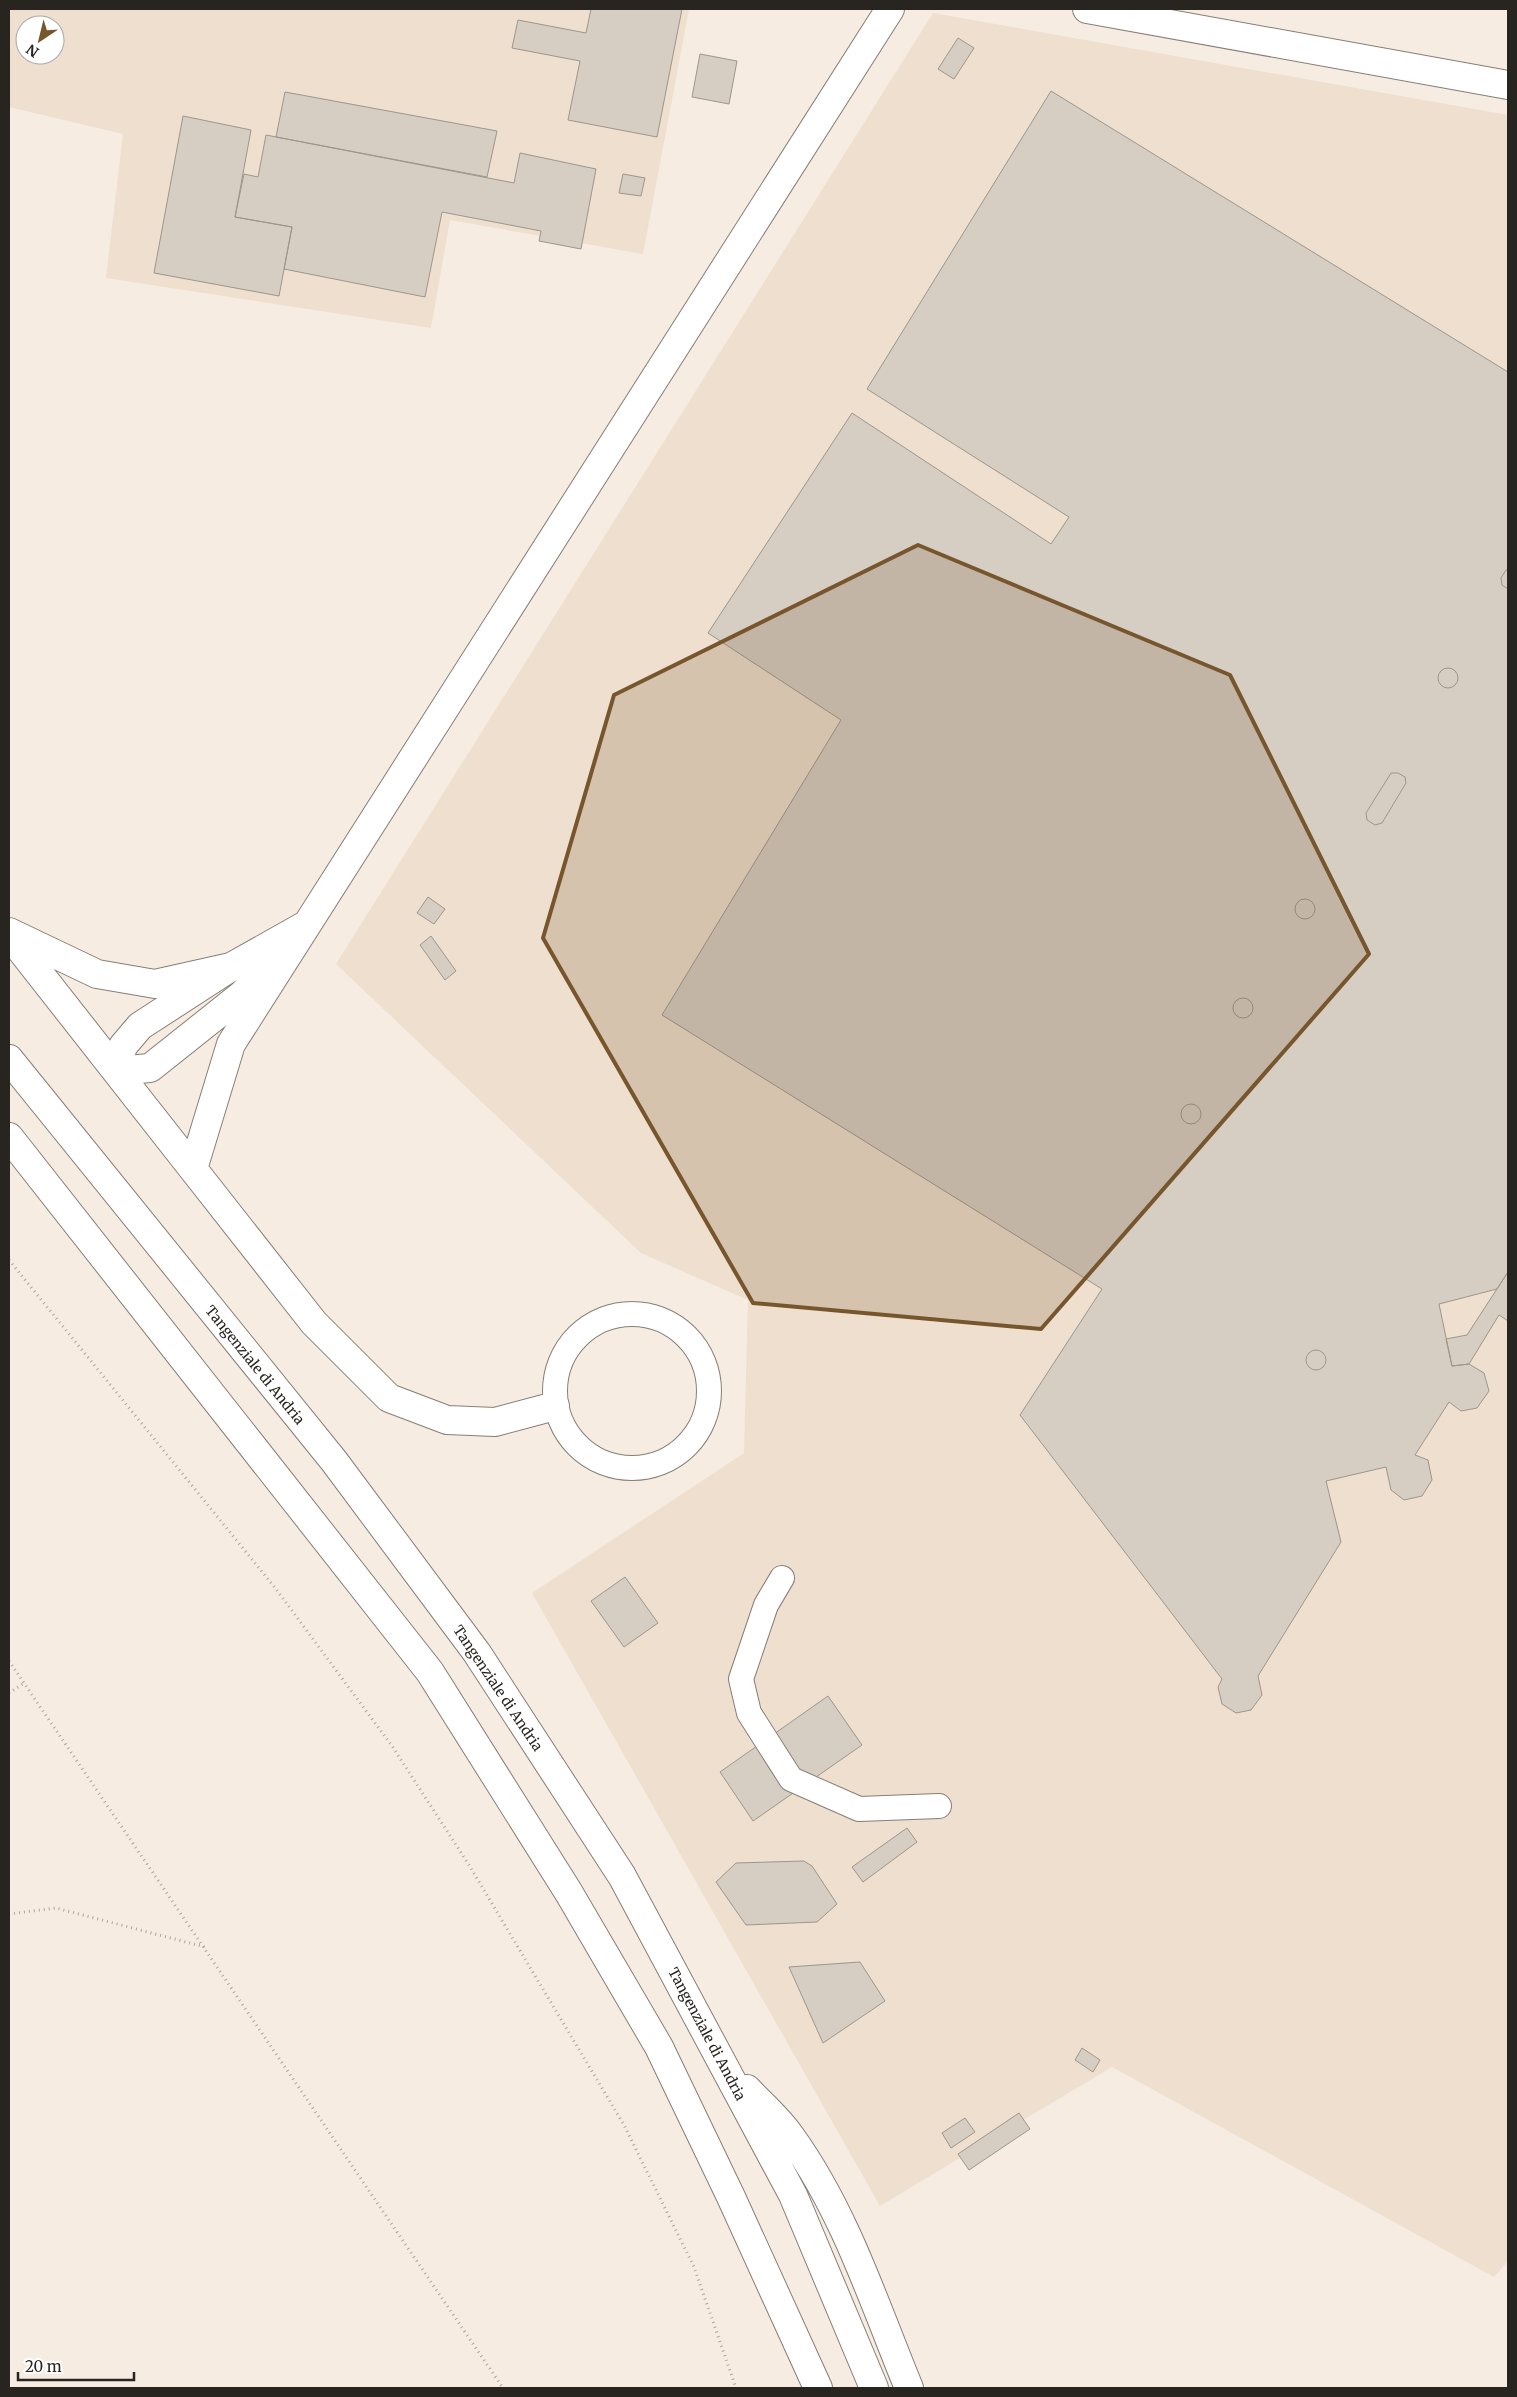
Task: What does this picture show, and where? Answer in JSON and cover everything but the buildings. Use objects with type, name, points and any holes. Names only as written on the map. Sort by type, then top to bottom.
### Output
[{"type":"main road","points":[[193,1169],[231,1044],[890,9]]},
{"type":"main road","points":[[1087,9],[1508,85]]},
{"type":"main road","points":[[116,1071],[123,1046],[140,1026],[231,967],[307,924]]},
{"type":"main road","points":[[116,1071],[150,1068],[243,994],[307,924]]},
{"type":"main road","points":[[9,934],[97,974],[155,984],[231,967]]},
{"type":"main road","points":[[9,934],[314,1323],[389,1398],[447,1420],[486,1422],[496,1422],[555,1406]]},
{"type":"main road","name":"Tangenziale di Andria","points":[[9,1059],[334,1461],[477,1653],[622,1876],[793,2196],[874,2388]]},
{"type":"main road","points":[[9,1137],[430,1672],[569,1893],[659,2047],[818,2388]]},
{"type":"main road","points":[[720,2061],[790,2136],[820,2184],[850,2241],[909,2388]]},
{"type":"main road","points":[[785,2316],[799,2388]]},
{"type":"lane","points":[[623,1314],[652,1316],[680,1330],[700,1353],[709,1382],[707,1412],[693,1439],[674,1457],[650,1467],[624,1469],[598,1461],[577,1446],[566,1433],[555,1406],[556,1373],[571,1342],[594,1323],[623,1314]]},
{"type":"lane","points":[[782,1578],[766,1605],[741,1679],[749,1713],[791,1779],[859,1809],[939,1806]]},
{"type":"path","points":[[9,1260],[276,1589],[392,1746],[438,1817],[624,2125],[694,2267],[736,2388]]},
{"type":"path","points":[[9,1661],[503,2388]]},
{"type":"path","points":[[9,1693],[24,1683]]},
{"type":"path","points":[[9,1914],[56,1908],[205,1947]]},
{"type":"highlighted area","points":[[918,545],[1230,675],[1369,954],[1041,1329],[753,1303],[543,938],[614,695]]},
{"type":"shaded area","points":[[9,9],[689,9],[643,254],[450,220],[431,328],[106,278],[123,134],[9,107]]},
{"type":"shaded area","points":[[933,13],[1508,115],[1508,2261],[1494,2277],[1112,2067],[880,2206],[532,1593],[744,1453],[748,1300],[641,1253],[336,964]]}]
